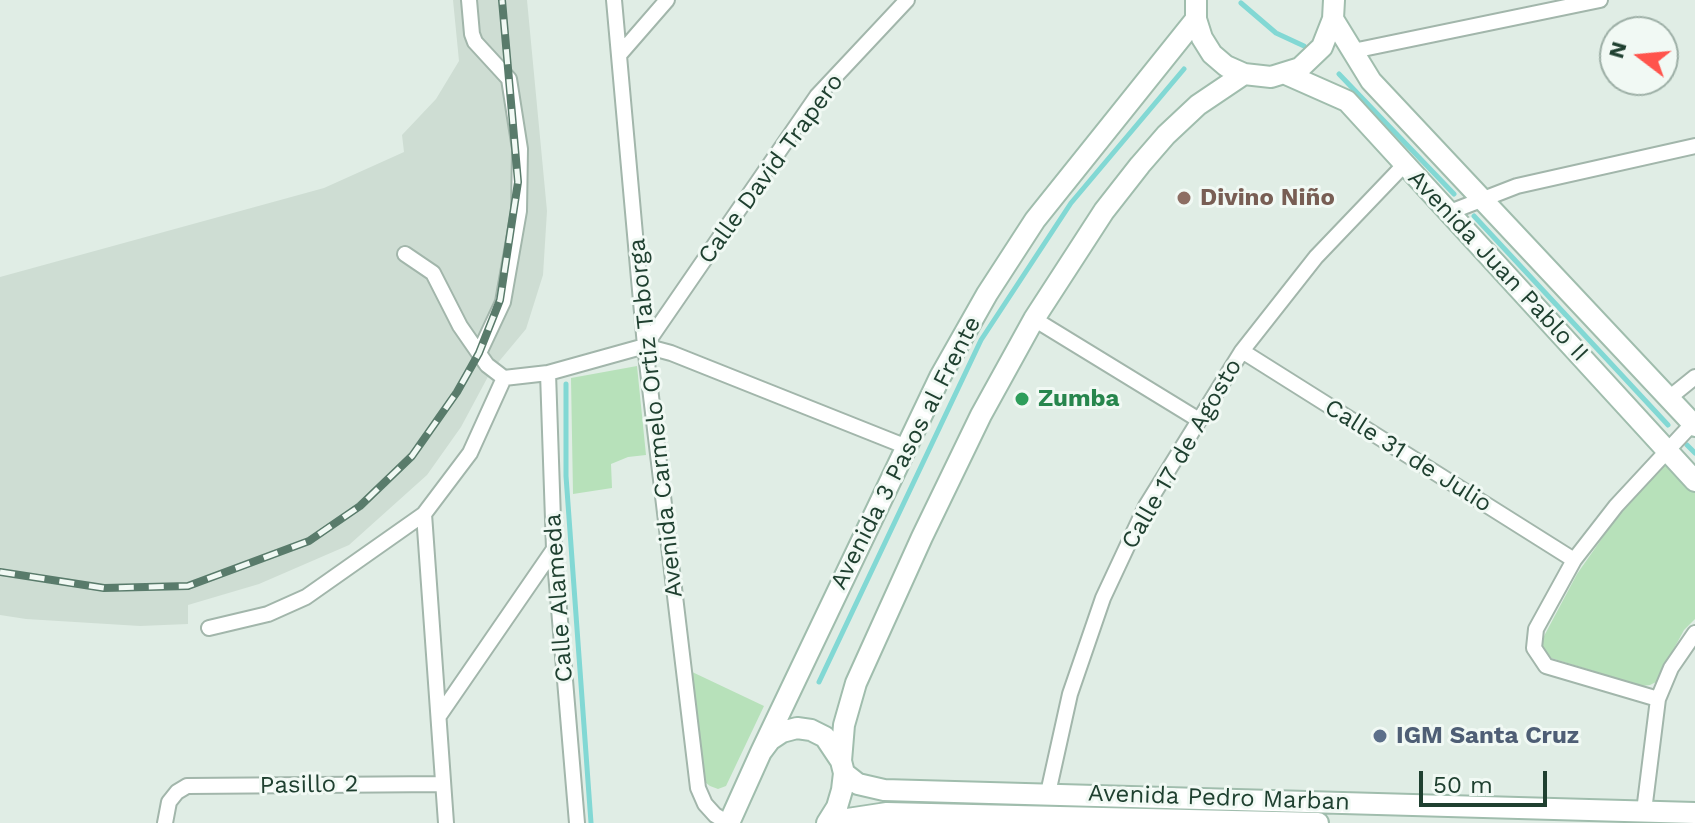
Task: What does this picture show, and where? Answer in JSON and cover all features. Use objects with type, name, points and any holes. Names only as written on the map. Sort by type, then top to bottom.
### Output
[{"type":"street","points":[[469,0],[475,42],[509,79],[520,149],[519,211],[503,302],[479,353]]},
{"type":"street","name":"Avenida Carmelo Ortiz Taborga","points":[[614,0],[645,346],[698,788],[705,804],[728,823]]},
{"type":"street","points":[[620,54],[667,0]]},
{"type":"street","name":"Calle David Trapero","points":[[645,346],[817,96],[907,0]]},
{"type":"street","points":[[1353,51],[1600,0]]},
{"type":"street","points":[[1196,10],[1202,38],[1212,54],[1226,66],[1257,77],[1286,74],[1312,59],[1322,47],[1334,9]]},
{"type":"street","name":"Avenida Juan Pablo II","points":[[1334,9],[1371,81],[1694,425]]},
{"type":"street","name":"Avenida 3 Pasos al Frente","points":[[741,794],[940,377],[987,294],[1035,220],[1196,10]]},
{"type":"street","name":"Avenida 3 Pasos al Frente","points":[[828,822],[837,807],[844,725],[856,683],[981,415],[1034,319],[1104,211],[1140,165],[1198,105],[1244,74]]},
{"type":"street","name":"Avenida Juan Pablo II","points":[[1286,74],[1347,101],[1695,481]]},
{"type":"street","points":[[1450,212],[1485,201],[1498,192],[1517,186],[1695,146]]},
{"type":"street","name":"Calle 17 de Agosto","points":[[1048,793],[1070,694],[1103,598],[1146,506],[1242,351],[1316,257],[1404,165]]},
{"type":"street","points":[[405,254],[433,273],[460,326],[487,365],[504,378],[548,373],[645,346],[671,353],[907,447]]},
{"type":"street","points":[[1034,319],[1199,420]]},
{"type":"street","name":"Calle 31 de Julio","points":[[1242,351],[1574,560]]},
{"type":"street","name":"Calle Alameda","points":[[548,373],[554,549],[577,823]]},
{"type":"street","points":[[1669,398],[1695,377]]},
{"type":"street","points":[[209,628],[268,614],[306,597],[424,514],[470,453],[504,378]]},
{"type":"street","points":[[1658,699],[1546,666],[1534,648],[1536,629],[1574,560],[1666,449],[1694,425]]},
{"type":"street","points":[[424,514],[446,823]]},
{"type":"street","points":[[439,716],[554,549]]},
{"type":"street","points":[[1644,811],[1658,699],[1671,668],[1695,633]]},
{"type":"street","points":[[761,752],[770,740],[782,732],[797,728],[811,730],[825,737],[842,767]]},
{"type":"street","name":"Avenida Pedro Marban","points":[[842,767],[858,784],[884,790],[1695,813]]},
{"type":"street","name":"Pasillo 2","points":[[165,823],[169,802],[187,786],[443,784]]},
{"type":"street","points":[[728,823],[741,794]]},
{"type":"street","points":[[741,794],[744,823]]},
{"type":"street","name":"Avenida Pedro Marban","points":[[828,822],[887,813],[1318,823]]},
{"type":"shaded area","points":[[453,0],[527,0],[547,211],[543,275],[526,329],[491,371],[461,427],[427,475],[349,545],[259,584],[188,605],[188,624],[140,626],[0,615],[0,277],[324,188],[404,152],[402,135],[436,99],[459,61]]},
{"type":"green space","points":[[637,366],[646,455],[628,457],[611,464],[612,488],[573,494],[571,378]]},
{"type":"green space","points":[[1665,459],[1695,493],[1695,619],[1684,630],[1656,682],[1650,685],[1642,686],[1551,658],[1543,647],[1543,638],[1577,574],[1617,517]]},
{"type":"green space","points":[[688,670],[764,706],[726,786],[718,789],[701,779]]},
{"type":"waterway","points":[[1241,3],[1276,33],[1304,46]]},
{"type":"waterway","points":[[819,682],[981,340],[1071,203],[1184,69]]},
{"type":"waterway","points":[[1339,74],[1454,194]]},
{"type":"waterway","points":[[1474,216],[1668,425]]},
{"type":"waterway","points":[[566,384],[566,476],[591,823]]},
{"type":"waterway","points":[[1687,445],[1695,453]]},
{"type":"railway","points":[[0,572],[104,588],[188,586],[309,541],[360,506],[412,456],[457,392],[479,353],[500,300],[518,182],[502,0]]},
{"type":"place","name":"Divino Niño","points":[[1184,198]]},
{"type":"place","name":"Zumba","points":[[1022,399]]},
{"type":"place","name":"IGM Santa Cruz","points":[[1380,736]]}]
